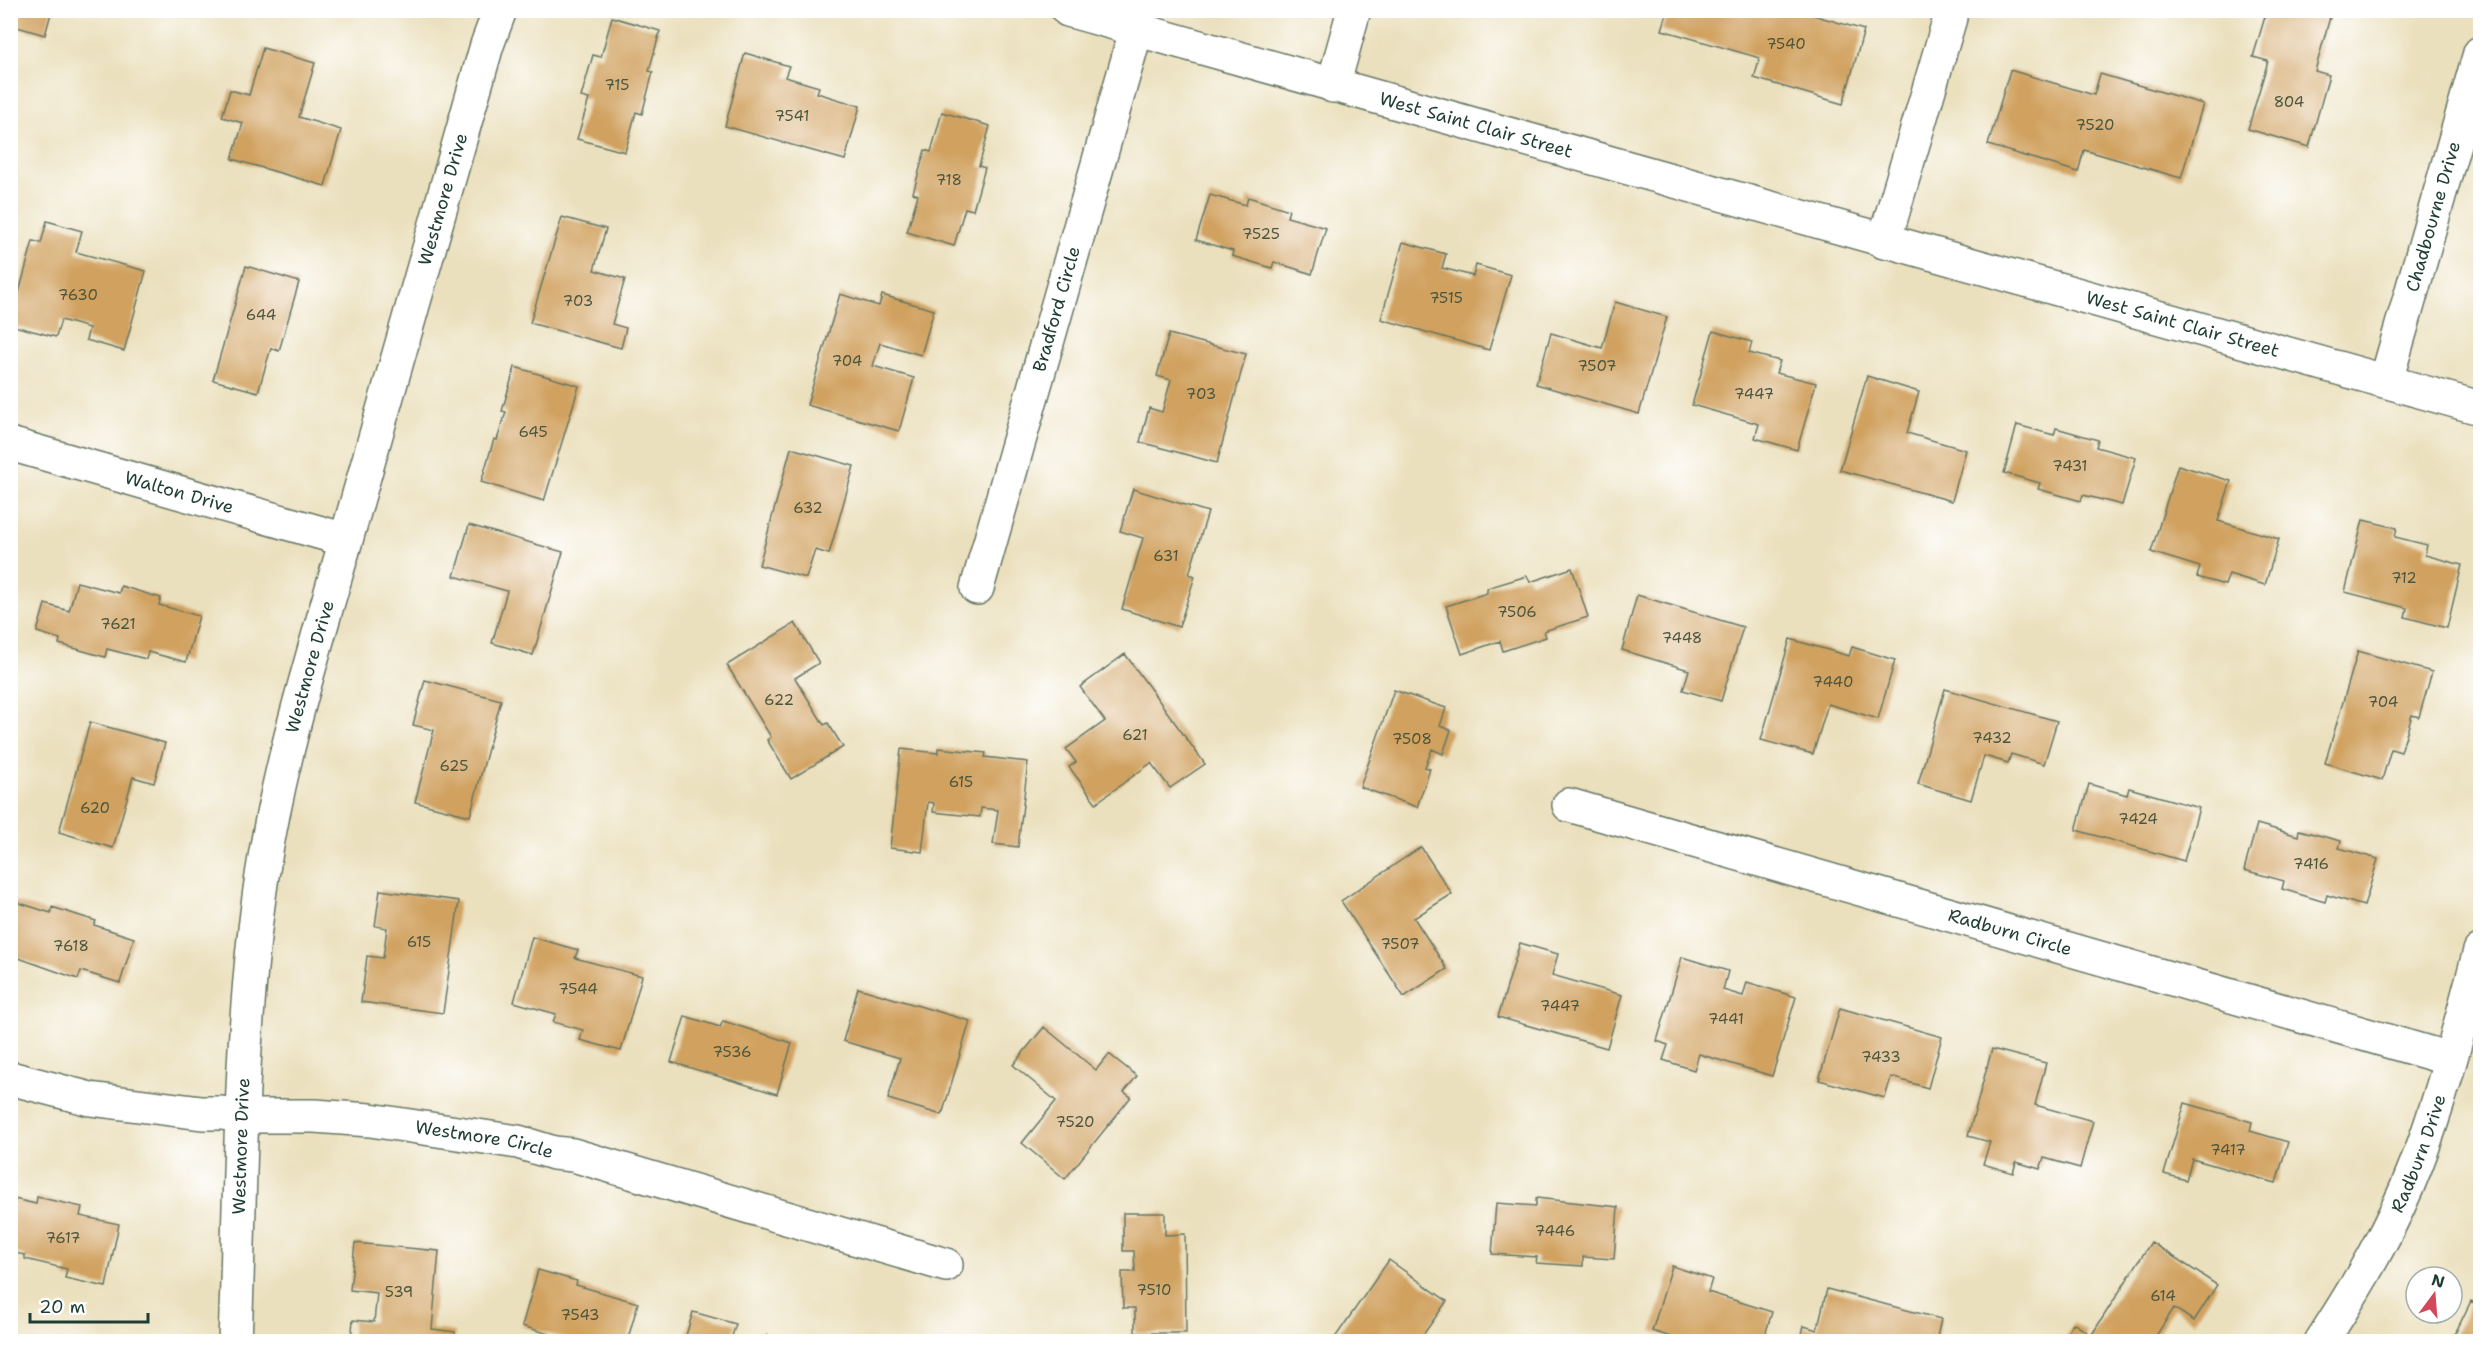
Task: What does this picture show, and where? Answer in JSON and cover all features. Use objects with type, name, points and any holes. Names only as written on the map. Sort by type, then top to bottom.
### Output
[{"type":"street","name":"Westmore Drive","points":[[235,1341],[244,1061],[251,960],[264,862],[292,727],[487,45],[500,10]]},
{"type":"street","name":"West Saint Clair Street","points":[[1068,10],[2327,367],[2481,408]]},
{"type":"street","points":[[1333,86],[1354,10]]},
{"type":"street","points":[[1884,242],[1950,18]]},
{"type":"street","name":"Bradford Circle","points":[[978,588],[1136,31]]},
{"type":"street","name":"Chadbourne Drive","points":[[2386,381],[2481,53]]},
{"type":"street","name":"Walton Drive","points":[[10,444],[346,540]]},
{"type":"street","name":"Radburn Circle","points":[[1569,805],[2450,1059]]},
{"type":"street","name":"Radburn Drive","points":[[2322,1341],[2385,1234],[2416,1166],[2434,1113],[2481,951]]},
{"type":"street","name":"Westmore Circle","points":[[10,1078],[90,1099],[243,1116],[314,1116],[370,1120],[518,1142],[554,1153],[573,1155],[946,1266]]},
{"type":"building","points":[[10,10],[52,10],[45,35],[10,25]]},
{"type":"building","points":[[1668,10],[1796,10],[1864,30],[1843,104],[1754,78],[1760,58],[1662,30]]},
{"type":"building","points":[[2267,10],[2332,10],[2315,71],[2329,75],[2309,147],[2248,129],[2268,61],[2253,57]]},
{"type":"building","points":[[612,17],[660,31],[649,71],[653,72],[642,114],[636,112],[625,152],[577,139],[589,99],[581,97],[593,55],[601,57]]},
{"type":"building","points":[[263,48],[315,63],[299,117],[341,130],[325,186],[232,159],[243,123],[222,117],[230,90],[249,95]]},
{"type":"building","points":[[745,53],[789,66],[785,77],[819,87],[817,93],[860,106],[845,160],[725,126]]},
{"type":"building","points":[[2010,70],[2094,95],[2100,74],[2203,104],[2181,178],[2084,150],[2078,172],[1988,145]]},
{"type":"building","points":[[942,112],[990,126],[979,166],[985,168],[973,210],[965,208],[954,246],[907,232],[918,195],[913,193],[925,150],[931,152]]},
{"type":"building","points":[[1210,195],[1246,205],[1248,197],[1289,210],[1287,217],[1326,228],[1312,274],[1274,262],[1272,268],[1232,256],[1233,251],[1196,240]]},
{"type":"building","points":[[562,217],[606,229],[594,270],[625,279],[612,324],[626,328],[621,348],[530,323]]},
{"type":"building","points":[[47,221],[82,231],[76,252],[146,271],[124,351],[86,340],[89,328],[61,320],[56,337],[10,325],[33,241],[41,243]]},
{"type":"building","points":[[1403,242],[1446,254],[1442,268],[1473,276],[1476,265],[1511,275],[1489,350],[1381,319]]},
{"type":"building","points":[[246,266],[299,282],[279,351],[271,348],[258,392],[213,380]]},
{"type":"building","points":[[840,294],[879,306],[882,295],[934,310],[921,355],[880,343],[873,366],[914,378],[899,431],[807,405]]},
{"type":"building","points":[[1615,302],[1667,317],[1639,414],[1536,384],[1551,333],[1602,348]]},
{"type":"building","points":[[1713,331],[1752,342],[1749,353],[1780,361],[1776,373],[1816,383],[1797,450],[1755,438],[1759,424],[1692,405]]},
{"type":"building","points":[[1169,334],[1246,354],[1217,463],[1140,442],[1149,408],[1162,412],[1171,380],[1157,376]]},
{"type":"building","points":[[515,367],[579,386],[544,501],[481,482],[494,439],[497,440],[506,412],[502,411]]},
{"type":"building","points":[[1867,376],[1919,392],[1907,433],[1966,450],[1952,501],[1840,470]]},
{"type":"building","points":[[2017,425],[2054,435],[2056,428],[2098,440],[2096,447],[2136,458],[2122,505],[2083,495],[2081,501],[2038,489],[2040,483],[2004,473]]},
{"type":"building","points":[[791,448],[854,466],[829,554],[815,550],[806,578],[759,565]]},
{"type":"building","points":[[2178,465],[2231,481],[2218,521],[2279,539],[2265,585],[2229,574],[2225,585],[2197,577],[2200,567],[2151,552]]},
{"type":"building","points":[[1133,489],[1208,512],[1189,574],[1195,576],[1179,627],[1122,609],[1143,538],[1120,531]]},
{"type":"building","points":[[2363,520],[2397,528],[2395,537],[2427,545],[2425,555],[2462,565],[2447,628],[2405,617],[2407,608],[2345,592]]},
{"type":"building","points":[[469,525],[563,552],[533,655],[492,643],[507,591],[454,576]]},
{"type":"building","points":[[1572,568],[1588,617],[1544,631],[1546,637],[1503,651],[1500,641],[1462,654],[1446,606],[1487,593],[1487,588],[1527,576],[1530,582]]},
{"type":"building","points":[[77,582],[119,593],[121,586],[161,598],[159,605],[199,616],[186,662],[148,652],[146,659],[107,649],[105,657],[59,644],[60,639],[37,632],[45,604],[69,611]]},
{"type":"building","points":[[1637,595],[1743,627],[1721,701],[1683,690],[1689,670],[1622,650]]},
{"type":"building","points":[[10,609],[16,611],[11,628],[10,628]]},
{"type":"building","points":[[795,623],[819,663],[795,678],[824,725],[828,723],[843,747],[791,779],[767,740],[771,737],[727,665]]},
{"type":"building","points":[[1790,639],[1849,656],[1852,647],[1895,660],[1878,719],[1828,704],[1813,754],[1761,740]]},
{"type":"building","points":[[2358,651],[2432,672],[2419,717],[2412,715],[2401,752],[2391,749],[2382,780],[2325,763]]},
{"type":"building","points":[[1125,654],[1205,764],[1170,788],[1151,763],[1096,803],[1069,767],[1076,762],[1066,749],[1105,721],[1080,687]]},
{"type":"building","points":[[425,680],[501,700],[470,816],[415,802],[434,730],[413,725]]},
{"type":"building","points":[[1945,689],[2057,721],[2044,764],[2011,754],[2008,763],[1984,756],[1971,800],[1918,784]]},
{"type":"building","points":[[1394,690],[1446,708],[1440,726],[1451,730],[1443,754],[1432,749],[1425,767],[1430,769],[1417,807],[1360,787]]},
{"type":"building","points":[[90,722],[165,743],[154,783],[133,777],[113,848],[59,832]]},
{"type":"building","points":[[938,748],[986,753],[985,757],[1028,762],[1018,847],[993,844],[998,810],[981,808],[980,817],[933,812],[934,803],[928,802],[922,852],[890,848],[901,749],[938,753]]},
{"type":"building","points":[[2089,784],[2127,795],[2129,788],[2199,808],[2184,861],[2076,830]]},
{"type":"building","points":[[2257,824],[2298,836],[2299,830],[2341,841],[2339,848],[2378,859],[2364,906],[2327,895],[2325,902],[2282,889],[2284,881],[2244,870]]},
{"type":"building","points":[[1421,847],[1452,894],[1414,918],[1447,969],[1404,997],[1341,901]]},
{"type":"building","points":[[380,890],[459,901],[443,1013],[361,1002],[367,956],[383,958],[387,928],[375,926]]},
{"type":"building","points":[[10,900],[51,913],[52,907],[96,921],[94,925],[134,938],[120,983],[81,971],[78,979],[10,955]]},
{"type":"building","points":[[532,937],[578,950],[575,958],[642,976],[621,1051],[580,1040],[583,1030],[553,1022],[556,1014],[514,1002]]},
{"type":"building","points":[[1520,943],[1558,954],[1552,975],[1622,995],[1607,1048],[1498,1017]]},
{"type":"building","points":[[1682,957],[1728,971],[1723,990],[1743,996],[1747,982],[1796,997],[1772,1076],[1699,1054],[1694,1070],[1663,1060],[1668,1045],[1657,1041]]},
{"type":"building","points":[[858,988],[970,1021],[942,1115],[888,1099],[900,1058],[843,1041]]},
{"type":"building","points":[[1840,1008],[1942,1037],[1928,1088],[1891,1077],[1885,1098],[1819,1080]]},
{"type":"building","points":[[685,1016],[720,1027],[723,1021],[792,1043],[777,1094],[671,1062]]},
{"type":"building","points":[[1044,1027],[1096,1070],[1109,1054],[1137,1076],[1124,1092],[1131,1097],[1065,1179],[1022,1143],[1056,1101],[1013,1065]]},
{"type":"building","points":[[1992,1049],[2046,1063],[2035,1105],[2093,1121],[2080,1168],[2044,1158],[2040,1169],[2016,1162],[2013,1173],[1983,1164],[1990,1142],[1968,1136]]},
{"type":"building","points":[[2185,1103],[2252,1122],[2250,1131],[2288,1142],[2276,1183],[2192,1159],[2186,1180],[2164,1174]]},
{"type":"building","points":[[37,1197],[82,1207],[80,1216],[119,1224],[106,1287],[65,1278],[67,1269],[25,1259],[25,1255],[10,1252],[10,1198],[36,1204]]},
{"type":"building","points":[[1536,1198],[1618,1207],[1614,1259],[1583,1257],[1583,1266],[1536,1263],[1537,1257],[1492,1254],[1496,1203],[1536,1206]]},
{"type":"building","points":[[1123,1213],[1165,1213],[1165,1235],[1185,1234],[1186,1333],[1135,1333],[1135,1308],[1123,1308],[1122,1272],[1135,1272],[1134,1251],[1123,1251]]},
{"type":"building","points":[[2151,1242],[2217,1285],[2194,1321],[2174,1308],[2152,1342],[2092,1342],[2089,1339]]},
{"type":"building","points":[[355,1243],[439,1251],[432,1329],[455,1332],[454,1342],[351,1342],[353,1320],[374,1322],[377,1293],[350,1290]]},
{"type":"building","points":[[1389,1260],[1447,1301],[1418,1342],[1332,1342]]},
{"type":"building","points":[[1672,1266],[1712,1279],[1708,1292],[1772,1312],[1763,1342],[1687,1342],[1652,1331]]},
{"type":"building","points":[[538,1270],[577,1281],[576,1285],[638,1303],[627,1342],[576,1342],[522,1326]]},
{"type":"building","points":[[1827,1289],[1941,1319],[1936,1342],[1800,1342],[1804,1326],[1817,1330]]},
{"type":"building","points":[[2471,1301],[2480,1306],[2480,1342],[2452,1340],[2459,1325],[2464,1325],[2464,1315]]},
{"type":"building","points":[[693,1312],[736,1324],[732,1336],[750,1342],[684,1342]]},
{"type":"building","points":[[2073,1323],[2087,1332],[2082,1342],[2062,1342]]},
{"type":"building","points":[[767,1335],[785,1341],[785,1342],[765,1342]]}]
